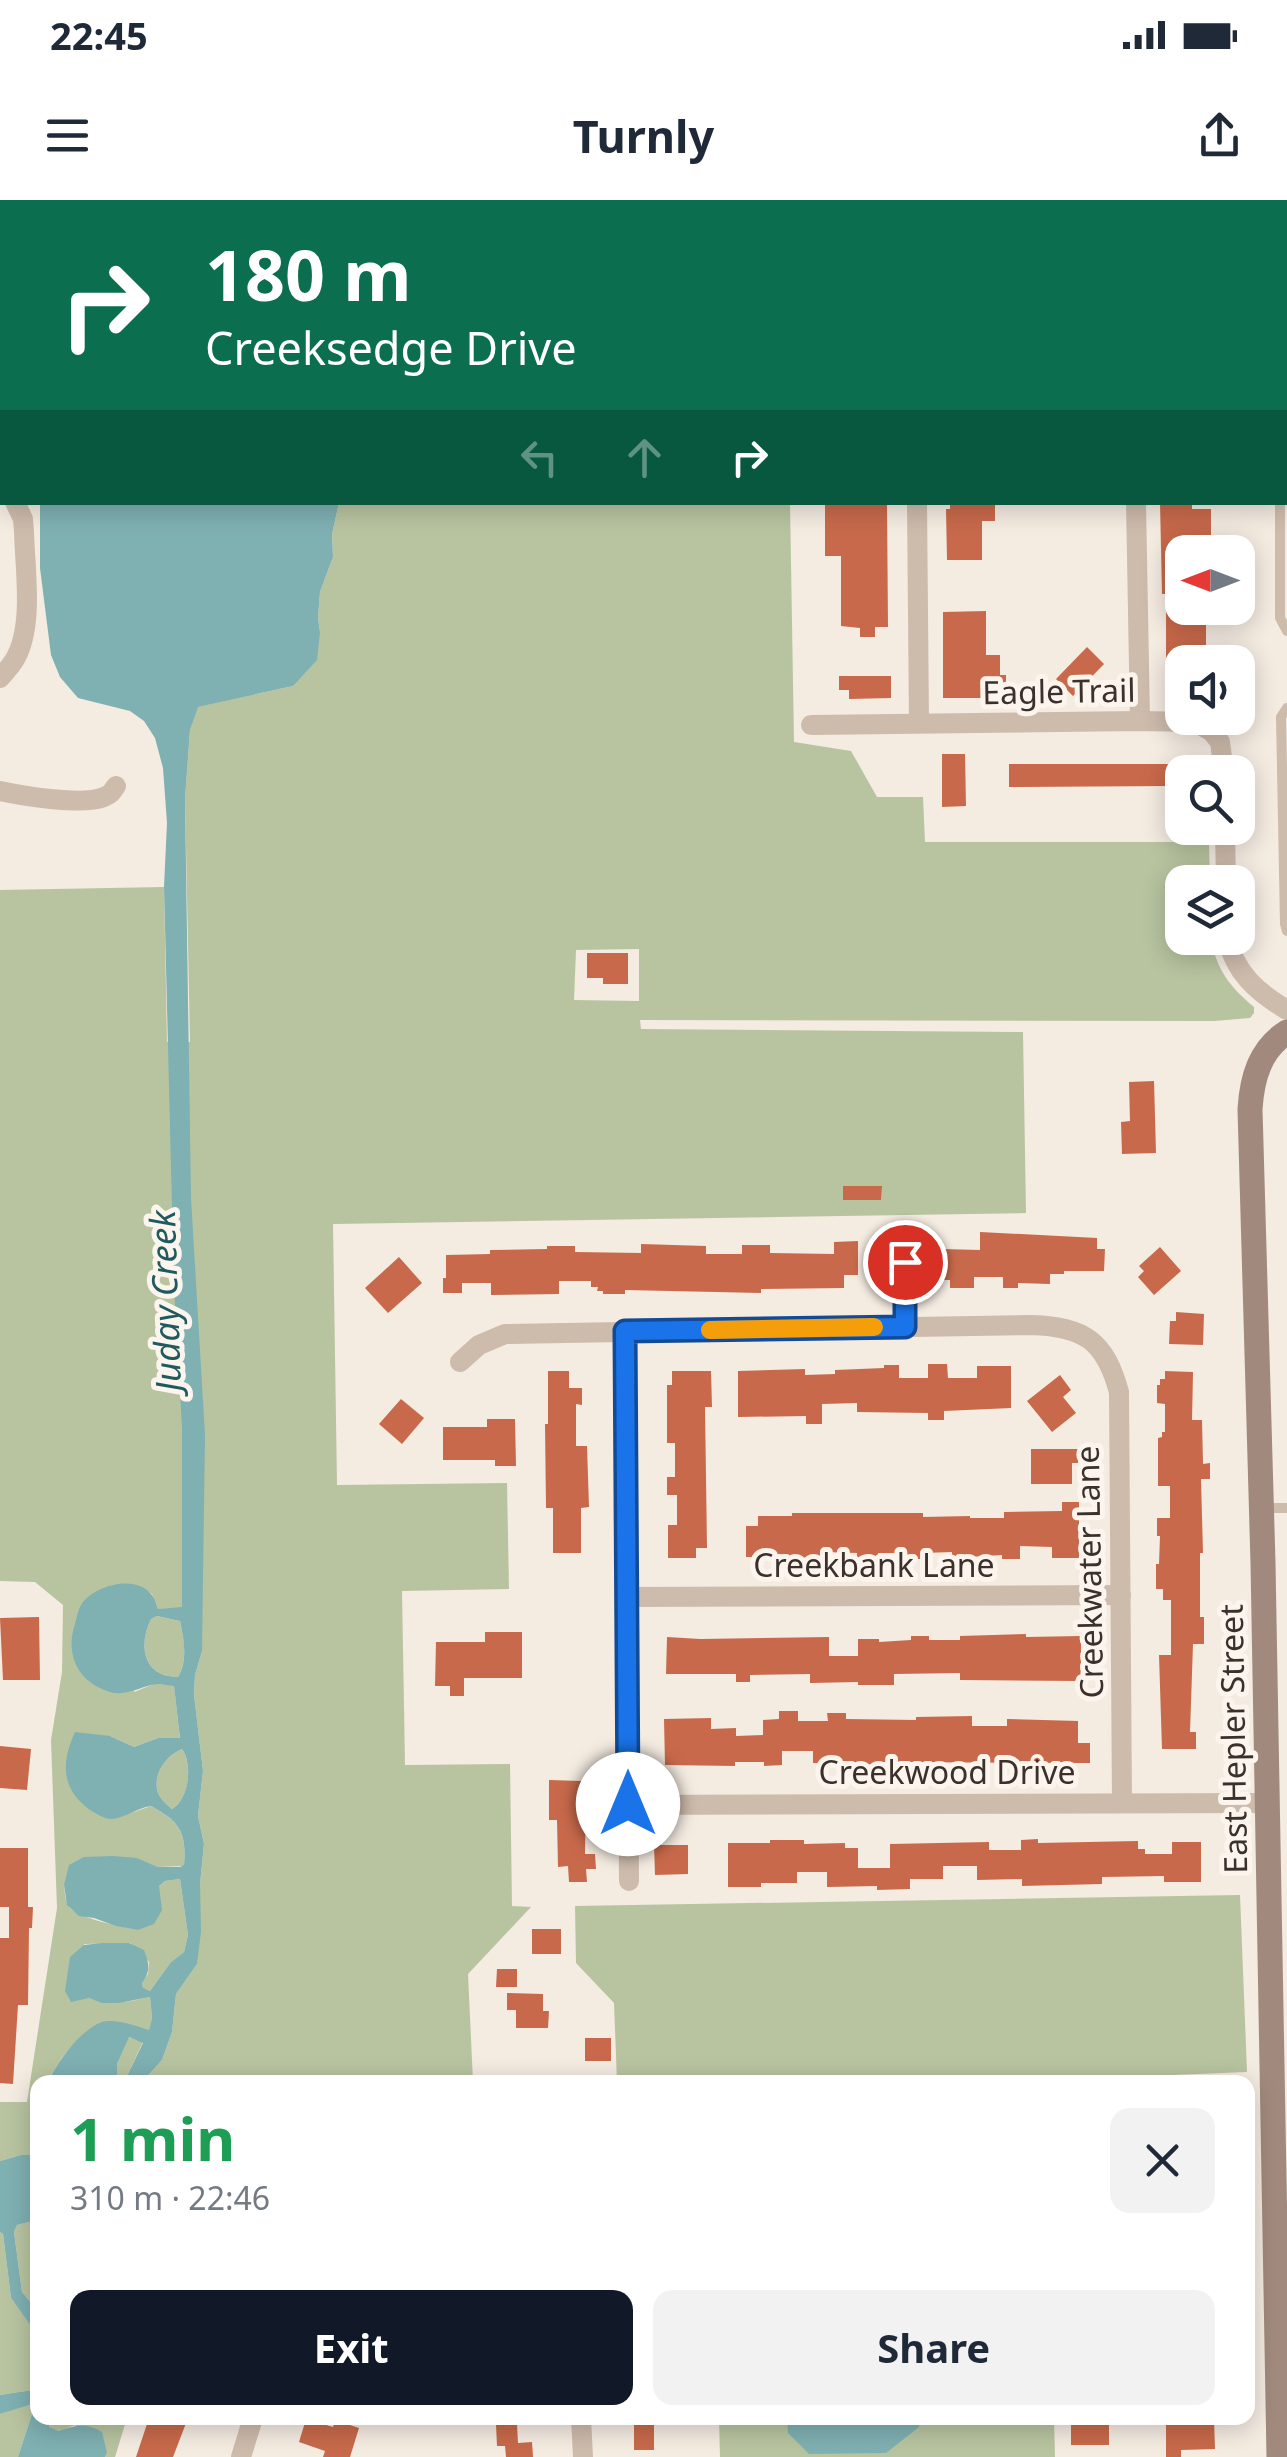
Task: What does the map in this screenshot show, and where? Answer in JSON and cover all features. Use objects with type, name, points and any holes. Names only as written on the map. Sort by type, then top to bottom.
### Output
[{"type":"street","points":[[0,678],[23,640],[26,613],[24,532],[17,505]]},
{"type":"street","points":[[917,505],[920,723]]},
{"type":"street","points":[[1136,505],[1140,721]]},
{"type":"street","name":"Eagle Trail","points":[[810,725],[1195,722],[1220,742],[1222,755]]},
{"type":"street","points":[[0,791],[56,800],[97,799],[116,786]]},
{"type":"street","points":[[1233,955],[1244,976],[1263,995],[1287,1010]]},
{"type":"street","name":"East Hepler Street","points":[[1279,2457],[1280,2104],[1268,1803],[1251,1094],[1264,1054],[1287,1032]]},
{"type":"street","points":[[460,1362],[479,1345],[505,1334],[905,1327],[905,1230]]},
{"type":"street","name":"Creekwater Lane","points":[[905,1327],[1049,1326],[1104,1342],[1118,1392],[1122,1802]]},
{"type":"street","points":[[625,1331],[628,1882]]},
{"type":"street","name":"Creekbank Lane","points":[[626,1596],[1121,1596]]},
{"type":"street","name":"Creekwood Drive","points":[[628,1804],[1268,1803]]},
{"type":"street","points":[[241,2457],[251,2425]]},
{"type":"street","points":[[581,2425],[583,2457]]},
{"type":"lane","points":[[1280,505],[1280,618],[1287,631]]},
{"type":"lane","points":[[1287,708],[1281,717],[1287,930]]},
{"type":"lane","points":[[1261,1508],[1287,1508]]},
{"type":"green space","points":[[339,505],[790,505],[794,742],[851,751],[877,797],[923,797],[925,842],[1209,845],[1210,865],[1165,865],[1165,955],[1215,955],[1231,985],[1254,1007],[1254,1013],[1250,1018],[1214,1021],[640,1020],[641,1029],[1023,1032],[1026,1213],[333,1224],[337,1485],[507,1483],[509,1589],[402,1591],[405,1765],[510,1764],[512,1906],[531,1907],[468,1974],[473,2075],[148,2075],[162,2060],[172,2032],[176,1994],[197,1964],[204,1844],[198,1816],[203,1771],[194,1695],[202,1651],[202,1608],[158,1609],[152,1594],[139,1586],[134,1692],[154,1684],[174,1685],[180,1739],[158,1738],[134,1747],[110,1736],[128,1814],[151,1806],[175,1823],[184,1844],[184,1866],[158,1867],[136,1858],[64,1885],[65,1894],[68,1906],[75,1912],[138,1930],[159,1886],[180,1879],[188,1935],[184,1952],[171,1962],[150,1991],[143,1989],[142,1983],[149,1962],[130,1943],[84,1944],[89,1998],[112,2003],[150,1997],[149,2031],[115,2025],[101,2028],[76,2042],[52,2075],[31,2075],[57,1908],[51,1740],[62,1672],[63,1605],[35,1582],[0,1581],[0,890],[164,887],[167,1042],[190,1042],[185,799],[190,730],[197,707],[293,686],[320,632],[320,592],[333,557],[332,534]],"holes":[[[639,949],[639,1001],[574,1000],[576,950]]]},
{"type":"green space","points":[[157,1616],[180,1621],[184,1656],[178,1677],[157,1672],[146,1658],[147,1629]]},
{"type":"green space","points":[[182,1749],[188,1782],[172,1809],[159,1795],[158,1776],[167,1760]]},
{"type":"green space","points":[[1240,1895],[1247,2072],[617,2075],[614,2003],[576,1963],[575,1906]]},
{"type":"green space","points":[[128,2037],[143,2042],[127,2075],[117,2075],[117,2064]]},
{"type":"green space","points":[[30,2083],[30,2154],[0,2161],[0,2102],[27,2102]]},
{"type":"green space","points":[[30,2222],[30,2302],[22,2292],[14,2232],[17,2225]]},
{"type":"green space","points":[[0,2232],[11,2298],[30,2323],[30,2390],[0,2395]]},
{"type":"green space","points":[[30,2404],[30,2420],[18,2457],[0,2457],[0,2414]]},
{"type":"green space","points":[[50,2425],[75,2425],[60,2431]]},
{"type":"green space","points":[[75,2425],[125,2425],[115,2457],[105,2457],[107,2453]]},
{"type":"green space","points":[[719,2425],[1054,2425],[1055,2457],[720,2457]]},
{"type":"water","points":[[40,505],[339,505],[332,534],[333,557],[320,592],[317,660],[293,686],[198,707],[190,730],[185,799],[191,1198],[205,1435],[202,1651],[194,1695],[203,1771],[198,1816],[204,1844],[197,1964],[176,1994],[172,2032],[162,2060],[148,2075],[127,2075],[143,2043],[129,2037],[117,2064],[117,2075],[52,2075],[70,2048],[94,2026],[113,2021],[149,2030],[152,2018],[150,1997],[119,2003],[89,1998],[71,2002],[65,1991],[70,1957],[84,1945],[129,1943],[144,1950],[148,1967],[142,1983],[150,1991],[171,1962],[184,1952],[188,1935],[180,1879],[159,1886],[162,1910],[154,1924],[138,1930],[79,1916],[67,1905],[64,1885],[69,1865],[84,1857],[137,1858],[158,1867],[184,1865],[182,1836],[168,1817],[151,1806],[117,1818],[98,1815],[80,1802],[66,1775],[67,1754],[75,1732],[110,1736],[134,1747],[158,1738],[180,1738],[174,1686],[157,1684],[124,1693],[107,1691],[81,1673],[72,1645],[81,1604],[107,1587],[136,1585],[152,1595],[158,1609],[182,1607],[182,1428],[174,1287],[164,887],[167,823],[163,768],[155,738],[144,721],[130,711],[78,698],[60,677],[51,655],[40,568]],"holes":[[[157,1616],[180,1621],[184,1643],[181,1670],[178,1677],[166,1676],[157,1672],[146,1658],[147,1629]],[[182,1749],[188,1781],[182,1798],[172,1809],[159,1795],[158,1776],[176,1752]]]},
{"type":"water","points":[[30,2154],[30,2222],[17,2225],[14,2232],[22,2292],[30,2302],[30,2324],[11,2298],[0,2232],[0,2161]]},
{"type":"water","points":[[30,2390],[30,2405],[0,2414],[0,2395]]},
{"type":"water","points":[[30,2420],[30,2425],[49,2425],[59,2431],[91,2427],[102,2432],[107,2453],[105,2457],[18,2457]]},
{"type":"water","points":[[787,2425],[919,2425],[886,2453],[809,2454],[788,2433]]},
{"type":"building","points":[[825,505],[887,505],[888,627],[875,627],[875,637],[860,637],[860,628],[841,626],[841,556],[825,556]]},
{"type":"building","points":[[950,505],[995,505],[995,521],[982,521],[982,560],[947,560],[946,509]]},
{"type":"building","points":[[1160,505],[1211,509],[1211,535],[1165,535],[1165,594]]},
{"type":"building","points":[[986,611],[986,655],[1000,655],[1000,675],[1006,675],[1006,698],[943,698],[943,612]]},
{"type":"building","points":[[1166,625],[1206,625],[1206,645],[1166,645]]},
{"type":"building","points":[[1087,647],[1104,664],[1073,696],[1056,679]]},
{"type":"building","points":[[839,676],[891,676],[891,698],[849,699],[849,690],[839,690]]},
{"type":"building","points":[[942,754],[965,754],[966,806],[942,807]]},
{"type":"building","points":[[1009,764],[1165,764],[1165,786],[1009,787]]},
{"type":"building","points":[[587,953],[628,953],[628,984],[603,984],[603,978],[587,978]]},
{"type":"building","points":[[1154,1081],[1156,1153],[1122,1154],[1121,1122],[1130,1121],[1129,1082]]},
{"type":"building","points":[[843,1186],[882,1186],[881,1200],[843,1200]]},
{"type":"building","points":[[980,1232],[1097,1238],[1097,1249],[1105,1249],[1104,1271],[1064,1271],[1050,1274],[1050,1284],[1018,1283],[1018,1288],[1003,1288],[1003,1277],[974,1277],[974,1288],[950,1288],[950,1280],[942,1280],[942,1249],[980,1250]]},
{"type":"building","points":[[858,1241],[858,1275],[844,1275],[844,1288],[761,1289],[761,1293],[625,1290],[625,1294],[603,1294],[597,1291],[598,1287],[591,1287],[591,1281],[559,1281],[559,1294],[491,1295],[491,1283],[462,1283],[462,1293],[443,1293],[446,1255],[547,1246],[575,1246],[575,1252],[641,1253],[641,1244],[706,1246],[706,1254],[742,1254],[742,1245],[770,1245],[770,1253],[834,1254],[834,1242]]},
{"type":"building","points":[[1160,1247],[1181,1271],[1154,1295],[1138,1277],[1144,1271],[1139,1266]]},
{"type":"building","points":[[399,1257],[422,1283],[388,1313],[365,1288]]},
{"type":"building","points":[[1176,1312],[1204,1314],[1203,1345],[1169,1344],[1170,1321],[1176,1321]]},
{"type":"building","points":[[928,1364],[947,1364],[948,1378],[977,1378],[977,1366],[1011,1366],[1011,1408],[944,1411],[944,1420],[928,1420],[928,1413],[857,1412],[857,1403],[822,1404],[822,1424],[806,1424],[806,1416],[738,1417],[738,1371],[805,1369],[805,1375],[835,1374],[835,1370],[899,1365],[899,1378],[928,1378]]},
{"type":"building","points":[[548,1371],[569,1371],[569,1388],[582,1388],[582,1405],[576,1404],[576,1446],[587,1446],[589,1507],[581,1508],[581,1553],[553,1553],[553,1508],[546,1508]]},
{"type":"building","points":[[672,1371],[711,1371],[712,1407],[705,1407],[707,1548],[696,1548],[696,1558],[668,1558],[668,1525],[677,1525],[677,1495],[667,1495],[667,1477],[675,1477],[675,1443],[667,1443],[667,1385],[672,1385]]},
{"type":"building","points":[[1165,1371],[1193,1372],[1192,1420],[1202,1420],[1203,1464],[1210,1463],[1210,1479],[1201,1479],[1200,1617],[1204,1617],[1204,1644],[1193,1644],[1190,1732],[1196,1732],[1196,1749],[1162,1749],[1159,1655],[1171,1655],[1171,1600],[1163,1600],[1163,1589],[1156,1589],[1160,1536],[1157,1518],[1170,1518],[1170,1486],[1158,1486],[1158,1438],[1165,1432],[1165,1404],[1157,1403],[1157,1385],[1165,1379]]},
{"type":"building","points":[[1060,1375],[1071,1390],[1063,1397],[1076,1413],[1052,1432],[1027,1401]]},
{"type":"building","points":[[401,1399],[424,1418],[402,1444],[379,1424]]},
{"type":"building","points":[[487,1419],[515,1419],[516,1466],[495,1466],[495,1460],[443,1460],[443,1427],[487,1427]]},
{"type":"building","points":[[1031,1449],[1078,1449],[1078,1463],[1072,1463],[1072,1484],[1031,1484]]},
{"type":"building","points":[[1062,1502],[1079,1502],[1079,1558],[1052,1558],[1052,1547],[1020,1546],[1020,1559],[1002,1559],[1002,1555],[952,1558],[952,1552],[923,1553],[923,1559],[905,1559],[905,1553],[878,1553],[878,1560],[857,1560],[857,1553],[826,1552],[826,1558],[746,1557],[746,1526],[758,1526],[758,1516],[923,1513],[923,1517],[1004,1518],[1004,1512],[1062,1511]]},
{"type":"building","points":[[39,1617],[40,1680],[3,1680],[0,1618]]},
{"type":"building","points":[[485,1632],[522,1632],[522,1678],[464,1678],[464,1696],[450,1696],[450,1686],[435,1686],[436,1642],[485,1642]]},
{"type":"building","points":[[929,1636],[929,1640],[960,1640],[960,1636],[1081,1636],[1081,1681],[960,1680],[960,1673],[894,1674],[894,1685],[858,1685],[810,1683],[810,1674],[750,1675],[750,1682],[736,1682],[736,1674],[666,1674],[667,1637],[829,1637],[829,1656],[858,1656],[858,1639],[879,1642]]},
{"type":"building","points":[[779,1711],[798,1711],[798,1721],[828,1721],[827,1713],[846,1713],[846,1719],[972,1716],[972,1726],[1007,1726],[1007,1719],[1078,1721],[1078,1743],[1090,1743],[1090,1763],[813,1763],[813,1751],[782,1751],[782,1765],[665,1765],[664,1719],[711,1718],[711,1729],[736,1728],[736,1736],[763,1735],[763,1720],[779,1719]]},
{"type":"building","points":[[0,1746],[31,1749],[27,1790],[0,1788]]},
{"type":"building","points":[[549,1780],[581,1781],[581,1788],[586,1788],[585,1854],[595,1854],[596,1869],[586,1869],[587,1882],[569,1882],[568,1866],[558,1867],[557,1820],[549,1820]]},
{"type":"building","points":[[1038,1839],[1038,1843],[1138,1841],[1138,1849],[1145,1849],[1145,1854],[1172,1854],[1172,1842],[1201,1842],[1201,1882],[1164,1882],[1164,1876],[1102,1877],[1102,1884],[1022,1886],[1022,1879],[977,1880],[977,1866],[943,1866],[943,1879],[910,1879],[910,1889],[827,1887],[827,1872],[797,1872],[797,1883],[728,1887],[728,1843],[845,1843],[845,1848],[858,1848],[858,1868],[890,1868],[890,1844],[989,1842],[989,1850],[1021,1850],[1021,1840]]},
{"type":"building","points":[[654,1845],[688,1845],[688,1874],[655,1875]]},
{"type":"building","points":[[0,1848],[28,1848],[28,1907],[33,1907],[28,2005],[18,2005],[13,2084],[0,2083],[0,1938],[9,1938],[9,1907],[0,1907]]},
{"type":"building","points":[[532,1929],[561,1929],[561,1954],[532,1954]]},
{"type":"building","points":[[497,1969],[517,1969],[517,1987],[496,1987]]},
{"type":"building","points":[[507,1993],[543,1994],[543,2011],[549,2011],[548,2028],[516,2028],[516,2010],[507,2010]]},
{"type":"building","points":[[585,2038],[611,2038],[611,2061],[585,2061]]},
{"type":"building","points":[[147,2425],[185,2425],[173,2457],[136,2457]]},
{"type":"building","points":[[304,2425],[359,2428],[350,2457],[323,2457],[325,2451],[299,2442]]},
{"type":"building","points":[[496,2425],[517,2425],[518,2443],[532,2442],[533,2457],[506,2457],[505,2446],[497,2446]]},
{"type":"building","points":[[634,2425],[654,2425],[654,2450],[634,2450]]},
{"type":"building","points":[[1071,2425],[1109,2425],[1109,2445],[1071,2445]]},
{"type":"building","points":[[1166,2425],[1214,2425],[1215,2449],[1181,2450],[1181,2457],[1166,2457]]},
{"type":"slow traffic","points":[[710,1330],[874,1327]]},
{"type":"route","points":[[628,1804],[625,1331],[905,1327],[905,1262]]},
{"type":"water label","name":"Juday Creek","points":[[166,1301]]}]
